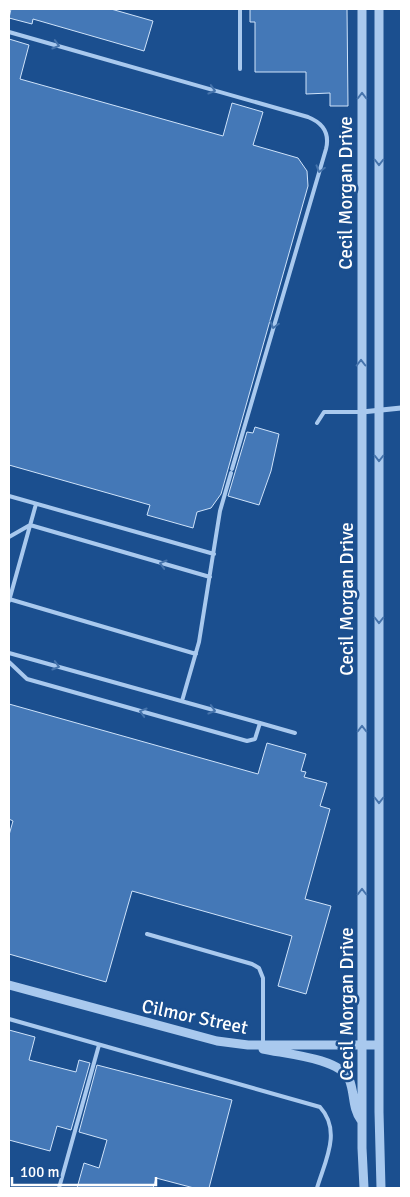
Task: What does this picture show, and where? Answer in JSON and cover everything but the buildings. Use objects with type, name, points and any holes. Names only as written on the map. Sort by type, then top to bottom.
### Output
[{"type":"street","name":"Cecil Morgan Drive","points":[[362,9],[362,1122],[364,1188]]},
{"type":"street","name":"Cecil Morgan Drive","points":[[379,9],[379,1045],[381,1188]]},
{"type":"street","points":[[361,412],[401,408]]},
{"type":"street","name":"Cilmor Street","points":[[9,985],[191,1035],[248,1045],[379,1045]]},
{"type":"street","points":[[248,1045],[322,1061],[338,1067],[349,1080],[354,1108],[362,1122]]},
{"type":"lane","points":[[240,9],[240,69]]},
{"type":"lane","points":[[9,32],[308,117],[318,122],[324,128],[327,138],[326,149],[220,511],[196,654],[182,701]]},
{"type":"lane","points":[[317,423],[324,412],[361,412]]},
{"type":"lane","points":[[9,496],[214,554]]},
{"type":"lane","points":[[36,504],[9,600],[196,654]]},
{"type":"lane","points":[[9,537],[30,525],[210,577]]},
{"type":"lane","points":[[9,653],[295,733]]},
{"type":"lane","points":[[9,662],[26,679],[247,741],[254,738],[260,723]]},
{"type":"lane","points":[[147,934],[252,964],[259,968],[263,978],[263,1045]]},
{"type":"lane","points":[[9,1019],[320,1107],[327,1115],[332,1127],[317,1188]]},
{"type":"lane","points":[[59,1188],[98,1045]]}]
